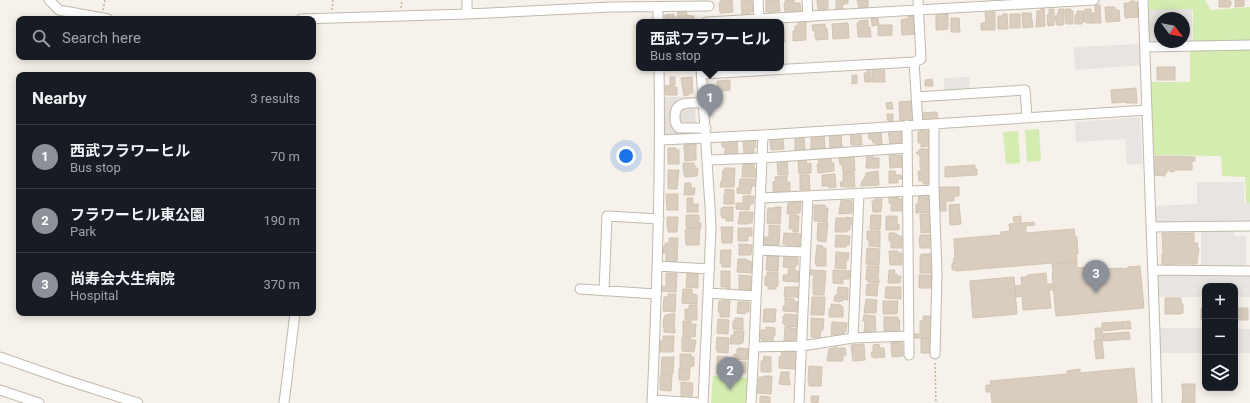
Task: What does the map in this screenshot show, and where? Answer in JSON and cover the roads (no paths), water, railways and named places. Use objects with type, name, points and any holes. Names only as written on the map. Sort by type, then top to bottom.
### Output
[{"type":"street","points":[[50,0],[58,10],[91,16]]},
{"type":"street","points":[[467,0],[467,14]]},
{"type":"street","points":[[758,0],[759,19]]},
{"type":"street","points":[[807,0],[808,17]]},
{"type":"street","points":[[784,68],[914,62],[921,59],[918,0]]},
{"type":"street","points":[[784,19],[1094,0]]},
{"type":"street","points":[[1142,0],[1157,403]]},
{"type":"street","points":[[316,19],[467,14],[612,7],[658,7],[708,3],[706,19]]},
{"type":"street","points":[[658,7],[658,19]]},
{"type":"street","points":[[1144,47],[1250,45]]},
{"type":"street","points":[[914,62],[918,124]]},
{"type":"street","points":[[659,71],[659,219],[652,402],[703,403],[710,269],[710,207],[702,71]]},
{"type":"street","points":[[916,97],[1025,90],[1027,117]]},
{"type":"street","points":[[704,103],[686,103],[678,107],[675,113],[675,124],[679,128],[706,128]]},
{"type":"street","points":[[660,140],[762,135],[1147,110]]},
{"type":"street","points":[[934,124],[936,273],[935,354]]},
{"type":"street","points":[[907,125],[909,355]]},
{"type":"street","points":[[751,403],[762,135]]},
{"type":"street","points":[[708,160],[762,158],[908,148]]},
{"type":"street","points":[[760,198],[934,190]]},
{"type":"street","points":[[853,338],[859,193]]},
{"type":"street","points":[[799,403],[808,196]]},
{"type":"street","points":[[604,291],[607,216],[659,219]]},
{"type":"street","points":[[1151,227],[1250,226]]},
{"type":"street","points":[[758,250],[805,252]]},
{"type":"street","points":[[657,266],[710,269]]},
{"type":"street","points":[[1153,270],[1250,271]]},
{"type":"street","points":[[580,289],[656,294]]},
{"type":"street","points":[[708,292],[756,296]]},
{"type":"street","points":[[284,403],[295,316]]},
{"type":"street","points":[[754,347],[802,346],[853,338],[909,336]]},
{"type":"street","points":[[0,357],[138,403]]},
{"type":"street","points":[[0,390],[39,403]]},
{"type":"place","name":"西武フラワーヒル","points":[[710,117]]},
{"type":"place","name":"尚寿会大生病院","points":[[1096,293]]},
{"type":"place","name":"フラワーヒル東公園","points":[[730,390]]}]
